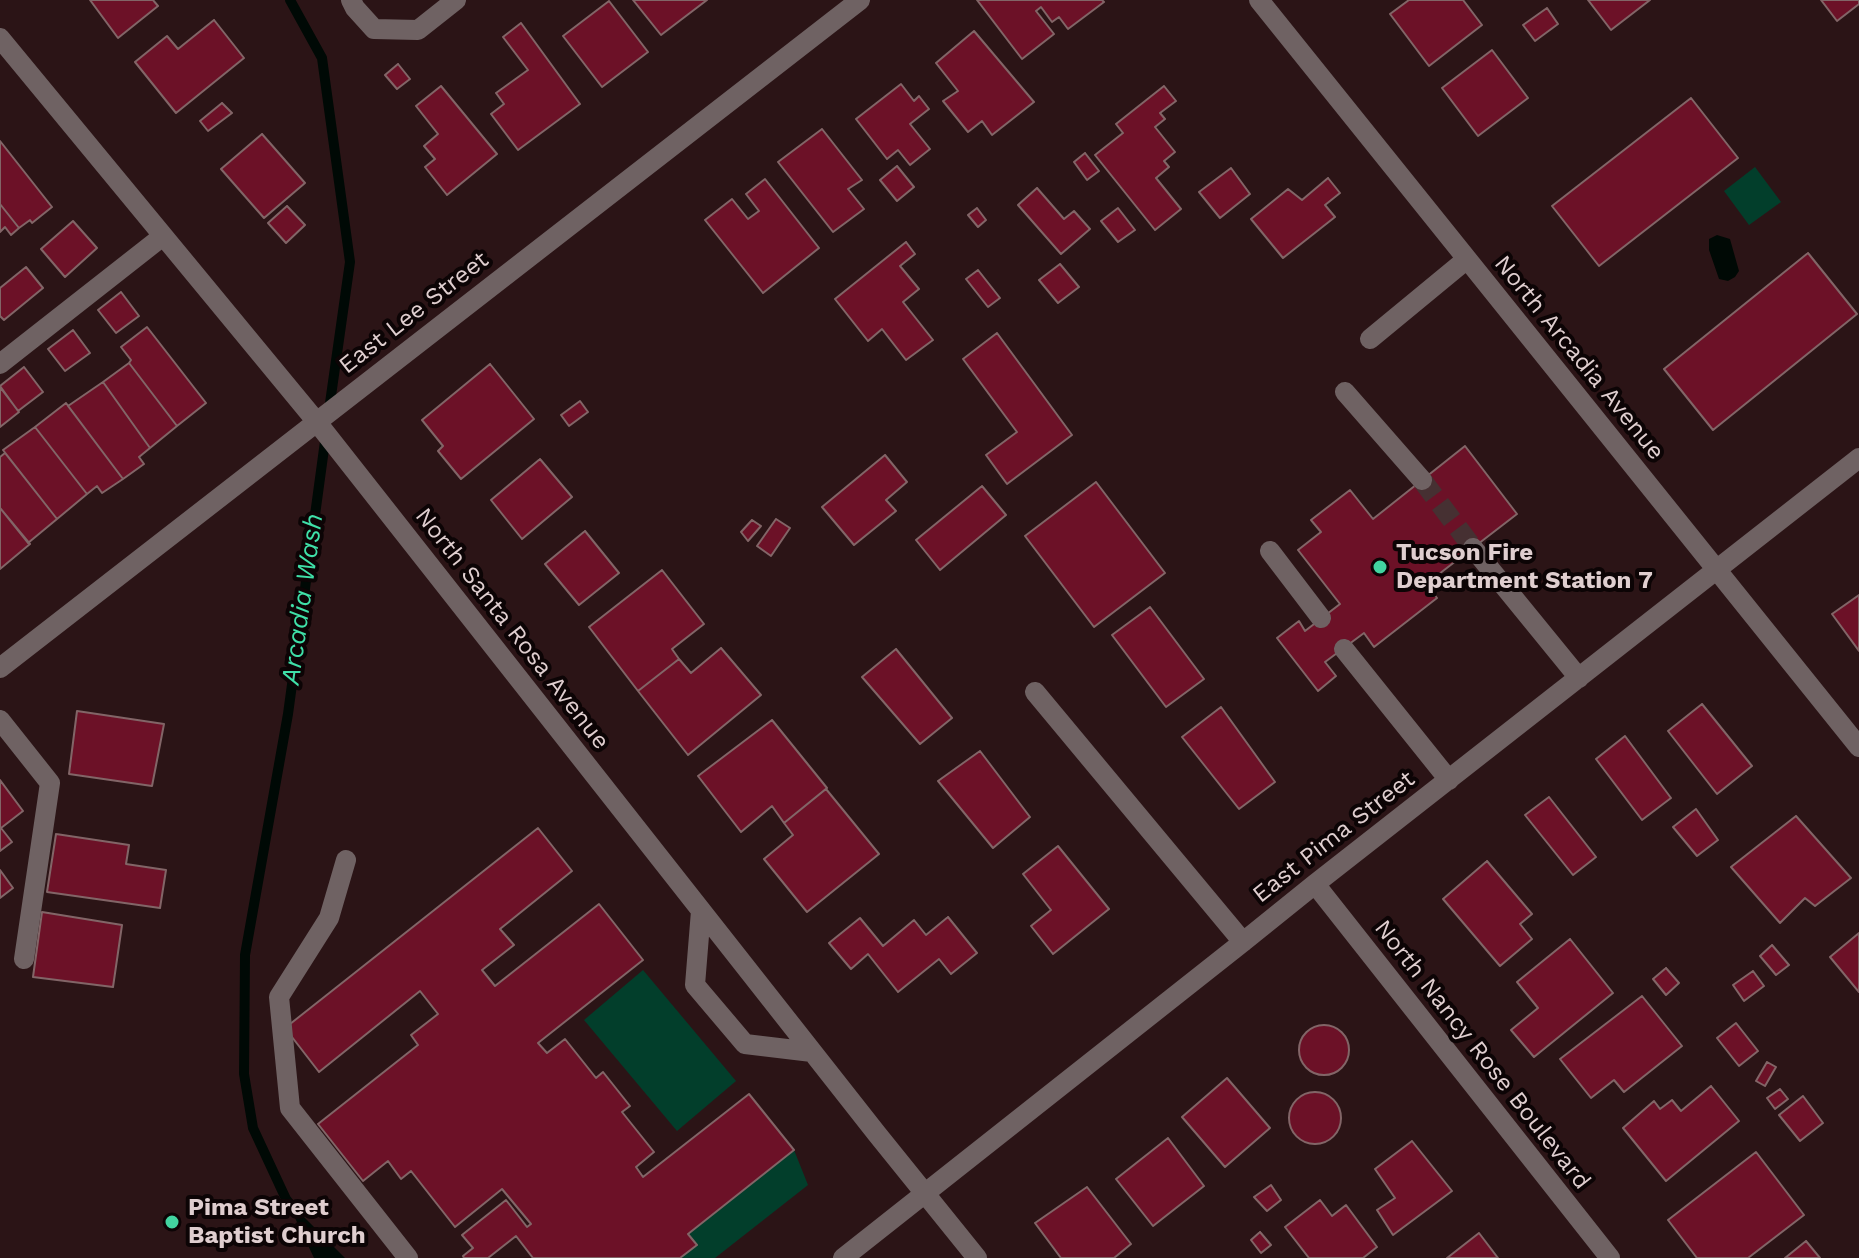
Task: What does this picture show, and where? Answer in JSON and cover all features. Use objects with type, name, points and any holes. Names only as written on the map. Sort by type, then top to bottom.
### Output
[{"type":"street","points":[[351,0],[374,29],[418,30],[456,0]]},
{"type":"street","name":"East Lee Street","points":[[0,668],[860,0]]},
{"type":"street","name":"North Arcadia Avenue","points":[[1259,0],[1859,747]]},
{"type":"street","name":"North Santa Rosa Avenue","points":[[0,39],[316,421],[977,1258]]},
{"type":"street","points":[[0,364],[163,236]]},
{"type":"street","points":[[1370,339],[1467,259]]},
{"type":"street","points":[[1345,392],[1422,480]]},
{"type":"street","name":"East Pima Street","points":[[843,1258],[1859,458]]},
{"type":"street","points":[[1473,548],[1579,678]]},
{"type":"street","points":[[1270,551],[1321,618]]},
{"type":"street","points":[[1344,649],[1449,780]]},
{"type":"street","points":[[1035,692],[1243,942]]},
{"type":"street","points":[[0,720],[50,783],[24,959]]},
{"type":"street","points":[[346,860],[329,918],[279,997],[290,1108],[408,1258]]},
{"type":"street","name":"North Nancy Rose Boulevard","points":[[1315,884],[1610,1258]]},
{"type":"street","points":[[701,911],[695,985],[745,1044],[812,1052]]},
{"type":"green space","points":[[1755,167],[1781,202],[1749,225],[1724,191]]},
{"type":"green space","points":[[643,970],[736,1081],[677,1131],[584,1020]]},
{"type":"green space","points":[[794,1150],[808,1185],[715,1258],[680,1258],[697,1245],[688,1234]]},
{"type":"shaded area","points":[[1717,235],[1730,239],[1739,271],[1728,281],[1719,279],[1709,250],[1709,239]]},
{"type":"shaded area","points":[[286,1199],[345,1258],[314,1258]]},
{"type":"building","points":[[90,0],[153,0],[158,6],[118,38]]},
{"type":"building","points":[[633,0],[707,0],[661,35]]},
{"type":"building","points":[[977,0],[1104,2],[1068,29],[1059,17],[1052,22],[1041,7],[1036,11],[1054,34],[1022,59]]},
{"type":"building","points":[[1409,0],[1463,0],[1482,25],[1429,66],[1390,14]]},
{"type":"building","points":[[1588,0],[1650,0],[1611,30]]},
{"type":"building","points":[[1821,0],[1859,0],[1859,4],[1837,21]]},
{"type":"building","points":[[609,1],[648,52],[602,87],[563,36]]},
{"type":"building","points":[[1547,8],[1558,24],[1535,41],[1523,25]]},
{"type":"building","points":[[214,20],[244,58],[176,113],[135,62],[167,36],[178,49]]},
{"type":"building","points":[[521,23],[580,104],[518,150],[491,114],[504,104],[496,93],[528,70],[503,37]]},
{"type":"building","points":[[974,31],[1034,102],[992,135],[982,121],[968,132],[943,101],[958,91],[936,63]]},
{"type":"building","points":[[1492,50],[1528,98],[1478,136],[1442,88]]},
{"type":"building","points":[[398,64],[410,79],[397,89],[385,75]]},
{"type":"building","points":[[901,84],[914,101],[919,96],[929,109],[910,124],[930,149],[910,165],[898,150],[887,159],[856,119]]},
{"type":"building","points":[[441,86],[497,154],[447,195],[425,167],[435,159],[424,146],[438,134],[416,106]]},
{"type":"building","points":[[1164,86],[1176,101],[1160,113],[1165,119],[1155,127],[1175,152],[1164,161],[1169,167],[1156,178],[1181,209],[1155,230],[1095,155],[1123,133],[1116,124]]},
{"type":"building","points":[[1691,98],[1738,158],[1599,266],[1552,206]]},
{"type":"building","points":[[222,103],[232,113],[208,131],[200,121]]},
{"type":"building","points":[[822,129],[862,180],[848,189],[864,209],[833,232],[778,162]]},
{"type":"building","points":[[262,134],[305,183],[264,218],[221,169]]},
{"type":"building","points":[[0,141],[52,207],[32,223],[30,220],[19,228],[0,204]]},
{"type":"building","points":[[1085,153],[1099,171],[1087,180],[1074,162]]},
{"type":"building","points":[[897,166],[914,187],[897,201],[880,180]]},
{"type":"building","points":[[1231,168],[1250,194],[1220,218],[1199,192]]},
{"type":"building","points":[[1328,178],[1340,193],[1325,205],[1335,217],[1283,258],[1251,219],[1288,189],[1302,200]]},
{"type":"building","points":[[765,179],[819,248],[763,293],[705,220],[732,199],[748,219],[759,211],[746,194]]},
{"type":"building","points":[[1037,188],[1064,219],[1074,211],[1090,229],[1061,254],[1018,205]]},
{"type":"building","points":[[0,204],[19,228],[11,235],[5,227],[0,232]]},
{"type":"building","points":[[287,206],[305,225],[286,243],[268,223]]},
{"type":"building","points":[[977,208],[986,220],[978,227],[968,215]]},
{"type":"building","points":[[1118,208],[1135,230],[1118,242],[1101,221]]},
{"type":"building","points":[[73,221],[97,248],[65,277],[41,249]]},
{"type":"building","points":[[906,242],[915,254],[900,266],[919,289],[903,302],[933,340],[906,360],[882,329],[868,341],[835,299]]},
{"type":"building","points":[[1808,253],[1857,314],[1713,430],[1664,369]]},
{"type":"building","points":[[1060,264],[1079,287],[1058,303],[1039,280]]},
{"type":"building","points":[[26,267],[43,288],[4,320],[0,316],[0,288]]},
{"type":"building","points":[[978,270],[1000,298],[988,307],[966,279]]},
{"type":"building","points":[[121,292],[139,316],[116,333],[98,310]]},
{"type":"building","points":[[147,327],[206,403],[177,426],[129,363],[131,360],[121,347]]},
{"type":"building","points":[[73,330],[90,353],[65,371],[48,349]]},
{"type":"building","points":[[997,333],[1072,435],[1007,484],[986,455],[1017,432],[963,359]]},
{"type":"building","points":[[129,363],[177,426],[150,448],[103,382]]},
{"type":"building","points":[[490,364],[534,419],[461,479],[438,451],[443,446],[422,420]]},
{"type":"building","points":[[24,367],[43,392],[18,411],[0,386]]},
{"type":"building","points":[[103,382],[150,448],[139,457],[144,464],[123,479],[68,406]]},
{"type":"building","points":[[0,387],[19,412],[0,427]]},
{"type":"building","points":[[580,401],[588,412],[569,426],[561,415]]},
{"type":"building","points":[[66,403],[123,479],[102,493],[97,486],[87,494],[35,427]]},
{"type":"building","points":[[35,427],[87,494],[57,519],[3,450]]},
{"type":"building","name":"Tucson Fire Department Station 7","points":[[1465,446],[1517,514],[1426,584],[1437,598],[1374,647],[1364,633],[1325,662],[1336,676],[1318,691],[1277,638],[1299,621],[1305,631],[1340,604],[1298,550],[1321,532],[1311,520],[1350,490],[1373,519]]},
{"type":"building","points":[[5,453],[57,519],[28,543],[0,508],[0,457]]},
{"type":"building","points":[[885,455],[907,482],[886,500],[896,511],[854,545],[822,507]]},
{"type":"building","points":[[540,459],[572,497],[522,539],[491,500]]},
{"type":"building","points":[[1096,482],[1165,573],[1094,627],[1025,536]]},
{"type":"building","points":[[982,486],[1006,515],[940,570],[916,540]]},
{"type":"building","points":[[0,508],[30,544],[0,569]]},
{"type":"building","points":[[776,519],[790,528],[771,556],[757,546]]},
{"type":"building","points":[[752,520],[761,526],[748,541],[741,532]]},
{"type":"building","points":[[585,531],[619,573],[579,605],[545,564]]},
{"type":"building","points":[[662,570],[704,624],[672,649],[679,659],[638,691],[589,627]]},
{"type":"building","points":[[1859,595],[1859,651],[1832,614]]},
{"type":"building","points":[[1150,607],[1204,679],[1166,707],[1112,635]]},
{"type":"building","points":[[721,648],[761,695],[688,755],[638,691],[679,659],[691,673]]},
{"type":"building","points":[[896,649],[952,718],[920,744],[862,677]]},
{"type":"building","points":[[1702,704],[1752,766],[1717,794],[1668,731]]},
{"type":"building","points":[[1221,707],[1275,782],[1239,809],[1182,737]]},
{"type":"building","points":[[77,711],[164,724],[152,786],[69,774]]},
{"type":"building","points":[[772,720],[827,788],[784,823],[772,806],[741,832],[698,776]]},
{"type":"building","points":[[1625,736],[1671,798],[1642,820],[1596,759]]},
{"type":"building","points":[[980,751],[1030,817],[993,848],[938,781]]},
{"type":"building","points":[[0,780],[23,811],[1,828],[12,842],[0,851]]},
{"type":"building","points":[[826,789],[879,854],[807,912],[764,859],[793,835],[784,823]]},
{"type":"building","points":[[1549,797],[1596,857],[1573,875],[1525,815]]},
{"type":"building","points":[[1696,809],[1718,840],[1697,856],[1673,827]]},
{"type":"building","points":[[1796,816],[1851,878],[1815,906],[1805,898],[1780,923],[1731,867]]},
{"type":"building","points":[[538,828],[572,871],[500,929],[514,945],[482,970],[495,986],[599,904],[643,960],[538,1043],[547,1053],[565,1039],[596,1078],[603,1072],[630,1106],[622,1112],[654,1152],[636,1167],[643,1177],[749,1094],[794,1150],[688,1234],[697,1245],[680,1258],[533,1258],[516,1236],[488,1258],[464,1258],[473,1248],[462,1235],[506,1200],[527,1227],[531,1224],[502,1189],[455,1227],[411,1171],[401,1179],[388,1161],[363,1181],[318,1124],[418,1045],[411,1035],[438,1014],[420,991],[319,1072],[285,1028]]},
{"type":"building","points":[[56,834],[129,845],[126,864],[166,870],[160,908],[47,892]]},
{"type":"building","points":[[1058,846],[1109,909],[1053,954],[1031,926],[1051,910],[1023,874]]},
{"type":"building","points":[[1487,861],[1532,914],[1520,924],[1532,939],[1500,966],[1443,899]]},
{"type":"building","points":[[0,870],[13,888],[0,898]]},
{"type":"building","points":[[42,912],[122,925],[113,987],[33,977]]},
{"type":"building","points":[[948,917],[977,953],[951,974],[939,959],[898,992],[868,954],[851,969],[829,943],[860,918],[883,946],[914,920],[926,935]]},
{"type":"building","points":[[1859,933],[1859,992],[1830,957]]},
{"type":"building","points":[[1570,939],[1613,993],[1534,1057],[1511,1030],[1538,1008],[1517,982]]},
{"type":"building","points":[[1772,945],[1789,965],[1776,975],[1760,956]]},
{"type":"building","points":[[1666,968],[1679,983],[1666,995],[1653,979]]},
{"type":"building","points":[[1753,971],[1764,986],[1744,1001],[1733,985]]},
{"type":"building","points":[[1642,996],[1682,1046],[1624,1092],[1614,1080],[1591,1098],[1560,1059]]},
{"type":"building","points":[[1736,1023],[1758,1051],[1739,1066],[1717,1038]]},
{"type":"building","points":[[1314,1026],[1334,1026],[1348,1040],[1348,1060],[1334,1074],[1314,1074],[1300,1060],[1300,1040]]},
{"type":"building","points":[[1767,1062],[1776,1067],[1765,1086],[1756,1081]]},
{"type":"building","points":[[1227,1078],[1270,1128],[1225,1167],[1182,1117]]},
{"type":"building","points":[[1711,1086],[1739,1121],[1666,1181],[1623,1128],[1654,1101],[1660,1109],[1672,1100],[1681,1111]]},
{"type":"building","points":[[1780,1089],[1788,1099],[1775,1109],[1767,1098]]},
{"type":"building","points":[[1315,1092],[1333,1100],[1341,1118],[1333,1136],[1315,1144],[1297,1136],[1289,1118],[1297,1100]]},
{"type":"building","points":[[1803,1096],[1823,1123],[1800,1141],[1779,1115]]},
{"type":"building","points":[[1168,1138],[1204,1186],[1153,1226],[1116,1179]]},
{"type":"building","points":[[1412,1141],[1452,1191],[1393,1235],[1377,1210],[1395,1198],[1375,1169]]},
{"type":"building","points":[[1756,1152],[1804,1215],[1748,1258],[1697,1258],[1668,1220]]},
{"type":"building","points":[[1271,1185],[1281,1200],[1267,1211],[1254,1197]]},
{"type":"building","points":[[1087,1187],[1131,1244],[1114,1258],[1061,1258],[1035,1223]]},
{"type":"building","points":[[1320,1200],[1332,1216],[1346,1205],[1377,1247],[1363,1258],[1309,1258],[1285,1227]]},
{"type":"building","points":[[1260,1232],[1271,1245],[1261,1253],[1251,1240]]},
{"type":"building","points":[[1479,1233],[1498,1258],[1447,1258]]},
{"type":"building","points":[[1806,1241],[1820,1258],[1785,1258]]},
{"type":"waterway","name":"Arcadia Wash","points":[[290,0],[322,58],[350,262],[329,410]]},
{"type":"waterway","name":"Arcadia Wash","points":[[294,1209],[286,1199],[253,1128],[244,1074],[245,955],[288,714],[326,434]]},
{"type":"tunnel","points":[[1422,480],[1473,548]]},
{"type":"place","name":"Tucson Fire Department Station 7","points":[[1380,567]]},
{"type":"place","name":"Pima Street Baptist Church","points":[[172,1222]]}]
